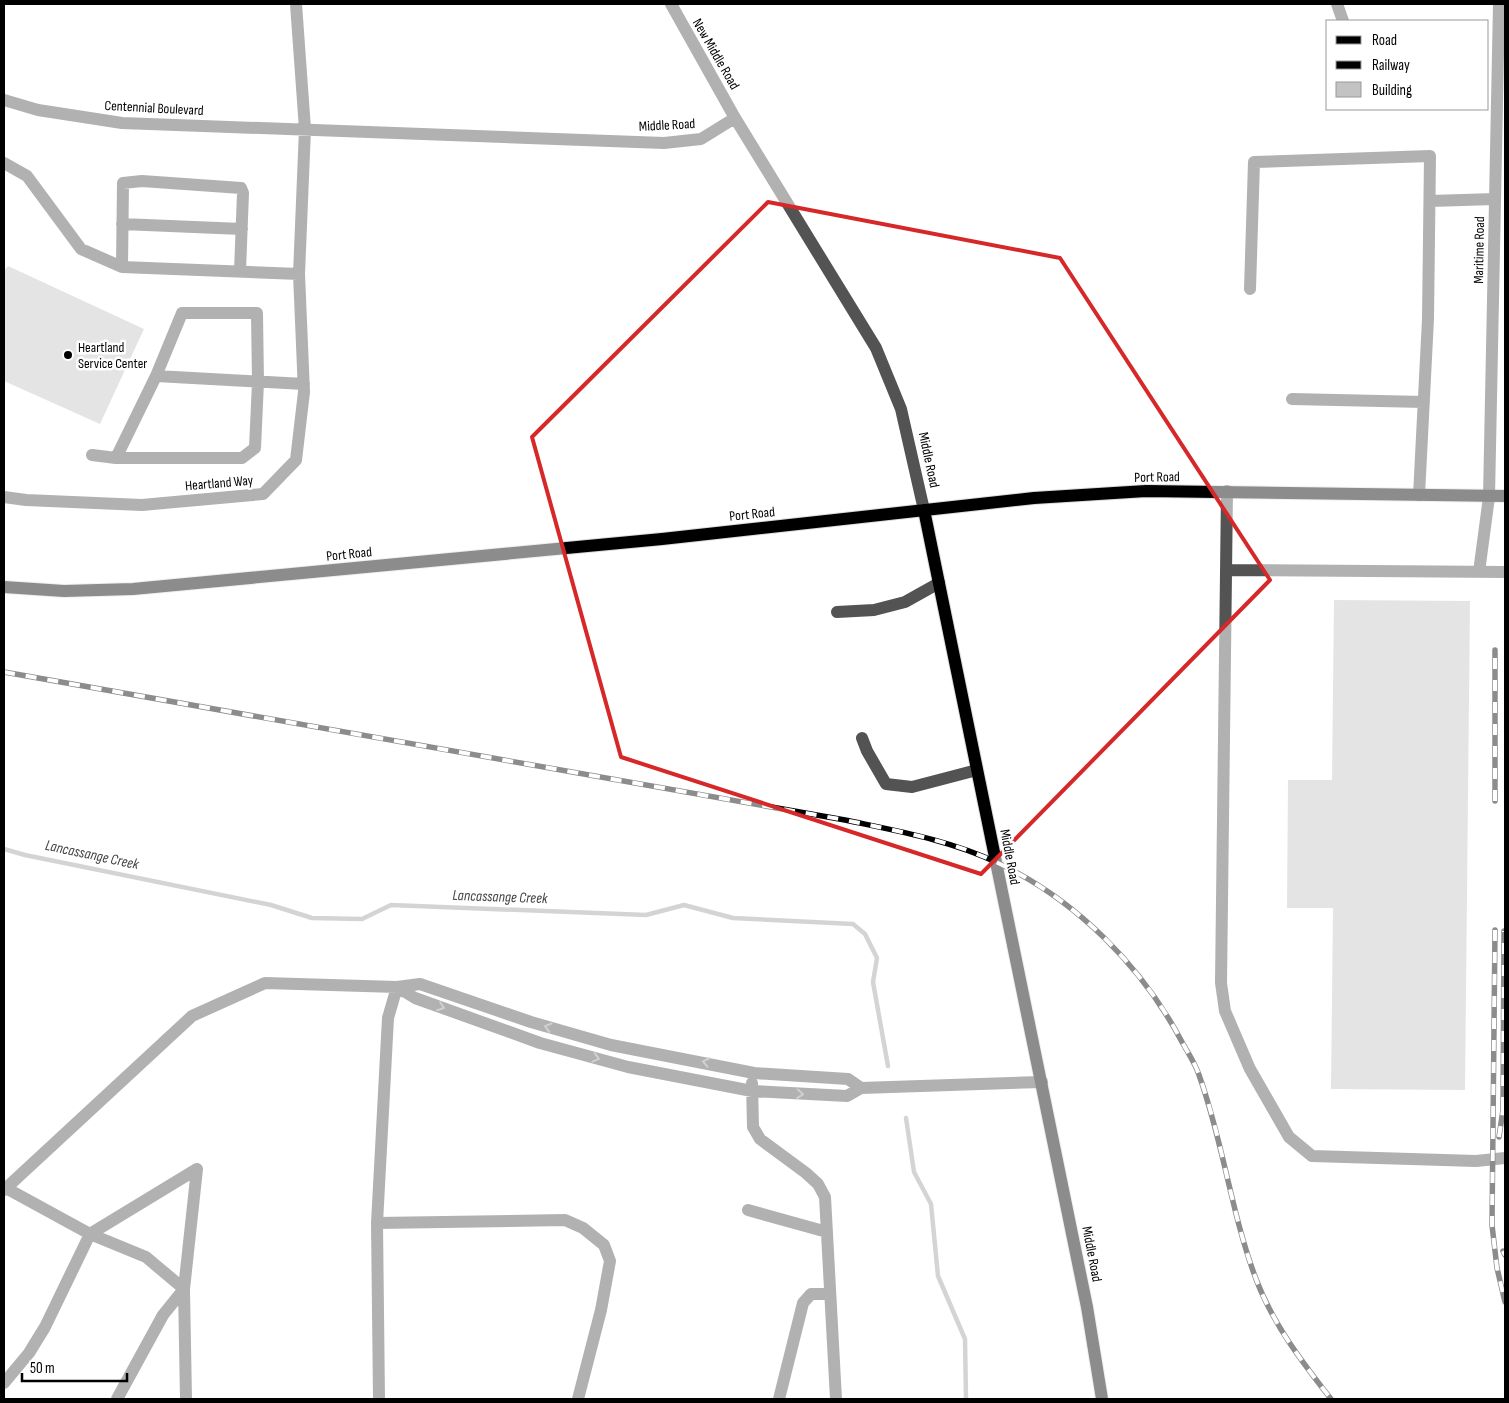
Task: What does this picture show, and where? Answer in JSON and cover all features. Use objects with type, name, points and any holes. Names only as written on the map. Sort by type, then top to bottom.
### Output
[{"type":"main road","name":"Port Road","points":[[4,587],[64,591],[142,588],[652,540],[1034,498],[1146,491],[1505,496]]},
{"type":"main road","name":"Middle Road","points":[[924,510],[1088,1306],[1102,1399]]},
{"type":"street","points":[[296,4],[305,129]]},
{"type":"street","name":"New Middle Road","points":[[671,4],[735,118]]},
{"type":"street","points":[[1336,4],[1342,20]]},
{"type":"street","name":"Maritime Road","points":[[1479,572],[1489,497],[1495,200],[1501,101],[1493,60],[1499,4]]},
{"type":"street","name":"Centennial Boulevard","points":[[4,100],[38,110],[122,123],[305,129]]},
{"type":"street","name":"Middle Road","points":[[305,129],[664,143],[701,139],[735,118],[876,348],[901,409],[924,510]]},
{"type":"street","name":"Heartland Way","points":[[4,497],[26,500],[142,505],[263,494],[296,460],[304,384],[299,274],[305,129]]},
{"type":"street","points":[[1250,289],[1254,162],[1430,156],[1428,319],[1419,495]]},
{"type":"street","points":[[4,163],[27,176],[81,249],[122,267],[299,274]]},
{"type":"street","points":[[122,267],[123,183],[142,181],[241,188],[243,193],[240,271]]},
{"type":"street","points":[[1430,202],[1495,200]]},
{"type":"street","points":[[122,224],[242,229]]},
{"type":"street","points":[[92,455],[116,458],[242,458],[255,448],[258,382],[257,313],[182,313],[156,376],[116,458]]},
{"type":"street","points":[[156,376],[304,384]]},
{"type":"street","points":[[1292,399],[1424,402]]},
{"type":"street","points":[[1227,491],[1221,983],[1225,1011],[1250,1069],[1289,1137],[1312,1156],[1476,1161],[1505,1158]]},
{"type":"street","points":[[1226,570],[1505,572]]},
{"type":"street","points":[[837,612],[874,610],[905,602],[938,583]]},
{"type":"street","points":[[862,738],[867,751],[886,784],[912,787],[977,770]]},
{"type":"street","points":[[184,1289],[146,1257],[90,1234],[4,1188],[192,1016],[265,984],[397,987],[420,984],[531,1022],[611,1045],[754,1073],[848,1079],[861,1088]]},
{"type":"street","points":[[397,987],[415,998],[540,1043],[628,1067],[752,1091],[847,1096],[861,1088],[1042,1082]]},
{"type":"street","points":[[379,1399],[377,1223],[388,1018],[397,987]]},
{"type":"street","points":[[754,1073],[752,1091],[753,1127],[760,1139],[818,1184],[825,1197],[836,1399]]},
{"type":"street","points":[[4,1383],[29,1353],[46,1327],[90,1234],[197,1169],[184,1289],[186,1399]]},
{"type":"street","points":[[748,1210],[827,1232]]},
{"type":"street","points":[[377,1223],[565,1220],[583,1228],[604,1245],[610,1261],[601,1310],[578,1399]]},
{"type":"street","points":[[117,1399],[163,1315],[184,1289]]},
{"type":"street","points":[[779,1399],[803,1303],[811,1294],[830,1294]]},
{"type":"highlighted area","points":[[768,202],[1060,258],[1270,580],[981,874],[621,757],[532,437]]},
{"type":"building","name":"Heartland Service Center","points":[[8,266],[144,329],[100,424],[4,381],[4,271]]},
{"type":"building","points":[[1334,600],[1470,601],[1465,1090],[1331,1089],[1333,908],[1287,908],[1288,780],[1332,780]]},
{"type":"waterway","name":"Lancassange Creek","points":[[4,849],[25,855],[271,905],[312,918],[362,919],[391,905],[646,915],[684,905],[733,918],[853,924],[865,934],[877,958],[873,982],[888,1066]]},
{"type":"waterway","name":"Lancassange Creek","points":[[906,1118],[914,1172],[931,1204],[938,1276],[965,1339],[966,1399]]},
{"type":"railway","points":[[1495,650],[1495,801]]},
{"type":"railway","points":[[4,672],[845,820],[904,832],[961,848],[998,863],[1027,878],[1080,916],[1104,938],[1127,962],[1166,1014],[1196,1066],[1215,1125],[1247,1254],[1263,1296],[1289,1342],[1331,1399]]},
{"type":"railway","points":[[1495,930],[1492,1225],[1497,1268],[1505,1302]]},
{"type":"railway","points":[[1503,1108],[1504,931]]},
{"type":"railway","points":[[1499,1137],[1504,1103]]},
{"type":"railway","points":[[1503,1251],[1505,1255]]},
{"type":"place","name":"Heartland Service Center","points":[[68,355]]}]
